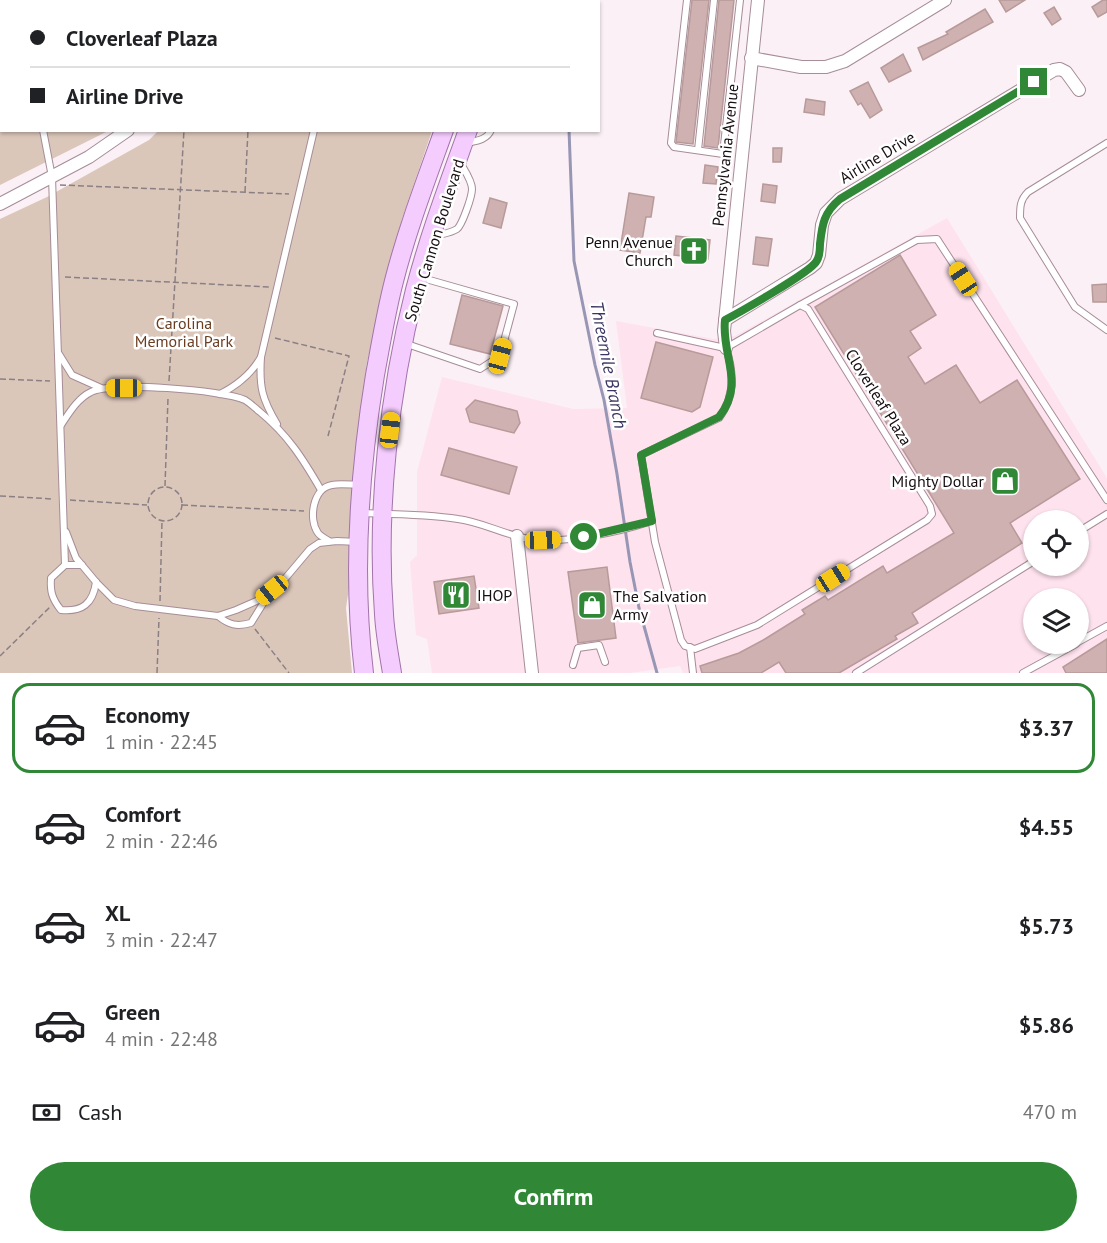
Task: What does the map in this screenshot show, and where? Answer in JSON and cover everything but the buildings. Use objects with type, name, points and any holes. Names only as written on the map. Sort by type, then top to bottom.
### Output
[{"type":"main road","name":"South Cannon Boulevard","points":[[364,673],[358,618],[361,485],[367,423],[394,279],[443,132]]},
{"type":"main road","name":"South Cannon Boulevard","points":[[392,673],[384,616],[383,514],[387,451],[404,343],[419,277],[463,144]]},
{"type":"street","name":"Pennsylvania Avenue","points":[[726,348],[725,320],[758,0]]},
{"type":"street","points":[[751,58],[801,67],[826,68],[845,61],[945,0]]},
{"type":"street","name":"Airline Drive","points":[[725,320],[816,263],[826,213],[840,199],[1053,70],[1060,69],[1066,72],[1079,90]]},
{"type":"street","points":[[0,204],[52,181],[125,132]]},
{"type":"street","points":[[517,536],[532,673]]},
{"type":"lane","points":[[687,0],[671,143],[674,147],[723,154],[740,0]]},
{"type":"lane","points":[[698,150],[714,0]]},
{"type":"lane","points":[[43,132],[52,181],[65,565]]},
{"type":"lane","points":[[314,132],[261,357],[261,389],[265,403],[279,428],[302,457],[321,490]]},
{"type":"lane","points":[[431,237],[450,232],[458,228],[462,222],[472,189],[465,170],[463,144],[481,140],[490,132]]},
{"type":"lane","points":[[1107,143],[1028,192],[1022,199],[1020,207],[1020,218],[1075,307],[1107,330]]},
{"type":"lane","points":[[657,333],[726,348],[917,240],[937,239],[1107,500]]},
{"type":"lane","points":[[404,343],[480,369],[500,356],[514,303],[419,277]]},
{"type":"lane","name":"Cloverleaf Plaza","points":[[690,647],[695,649],[757,625],[927,520],[932,514],[930,506],[808,309],[800,305]]},
{"type":"lane","points":[[693,673],[690,647],[685,646],[681,640],[655,542],[641,455],[719,417],[725,410],[730,395],[732,373],[726,348]]},
{"type":"lane","points":[[58,353],[72,375],[102,388]]},
{"type":"lane","points":[[219,394],[255,368],[261,357]]},
{"type":"lane","points":[[61,426],[71,409],[90,392],[102,388],[168,388],[219,394],[246,400],[279,428]]},
{"type":"lane","points":[[330,542],[319,534],[313,522],[315,501],[321,490],[331,485],[361,485]]},
{"type":"lane","points":[[360,513],[457,519],[483,524],[517,536],[543,540],[604,532],[652,521]]},
{"type":"lane","points":[[1089,525],[1107,514]]},
{"type":"lane","points":[[64,526],[76,558],[114,600],[135,606],[218,616],[261,599],[283,581],[310,549],[319,543],[359,542]]},
{"type":"lane","points":[[82,565],[65,565],[51,578],[50,591],[61,610],[73,611],[85,606],[94,596],[96,582]]},
{"type":"lane","points":[[856,673],[1023,568]]},
{"type":"lane","points":[[218,616],[227,624],[239,626],[251,623],[272,590]]},
{"type":"lane","points":[[1089,636],[1107,626]]},
{"type":"lane","points":[[573,665],[578,648],[599,645],[605,662]]},
{"type":"lane","points":[[1025,673],[1058,654]]},
{"type":"path","points":[[165,486],[168,388],[184,132]]},
{"type":"path","points":[[245,193],[248,132]]},
{"type":"path","points":[[52,181],[299,195]]},
{"type":"path","points":[[56,277],[277,288]]},
{"type":"path","points":[[266,335],[349,356],[328,436]]},
{"type":"path","points":[[0,379],[59,382]]},
{"type":"path","points":[[165,486],[176,490],[182,499],[182,505],[178,516],[162,521],[152,516],[147,505],[154,490],[165,486]]},
{"type":"path","points":[[0,496],[147,505]]},
{"type":"path","points":[[182,505],[314,512]]},
{"type":"path","points":[[157,673],[162,521]]},
{"type":"path","points":[[0,656],[55,602]]},
{"type":"path","points":[[251,623],[289,673]]},
{"type":"shaded area","points":[[947,218],[1107,478],[1107,673],[683,673],[680,666],[630,673],[432,673],[427,639],[416,635],[410,562],[417,555],[417,472],[442,377],[573,409],[627,408],[616,321],[714,339],[735,336]]},
{"type":"green space","points":[[0,132],[106,132],[0,185]]},
{"type":"green space","name":"Carolina Memorial Park","points":[[157,132],[432,132],[402,219],[367,362],[352,493],[351,574],[346,608],[352,673],[0,673],[0,219],[47,197],[149,140]]},
{"type":"waterway","name":"Threemile Branch","points":[[569,132],[574,261],[604,400],[639,608],[657,673]]},
{"type":"place","name":"Penn Avenue Church","points":[[694,251]]},
{"type":"place","name":"Mighty Dollar","points":[[1005,481]]},
{"type":"place","name":"IHOP","points":[[456,595]]},
{"type":"place","name":"The Salvation Army","points":[[592,605]]},
{"type":"route","points":[[584,537],[652,521],[641,455],[719,417],[725,410],[730,395],[732,373],[724,340],[725,320],[816,263],[822,225],[826,213],[832,206],[1034,82]]}]
